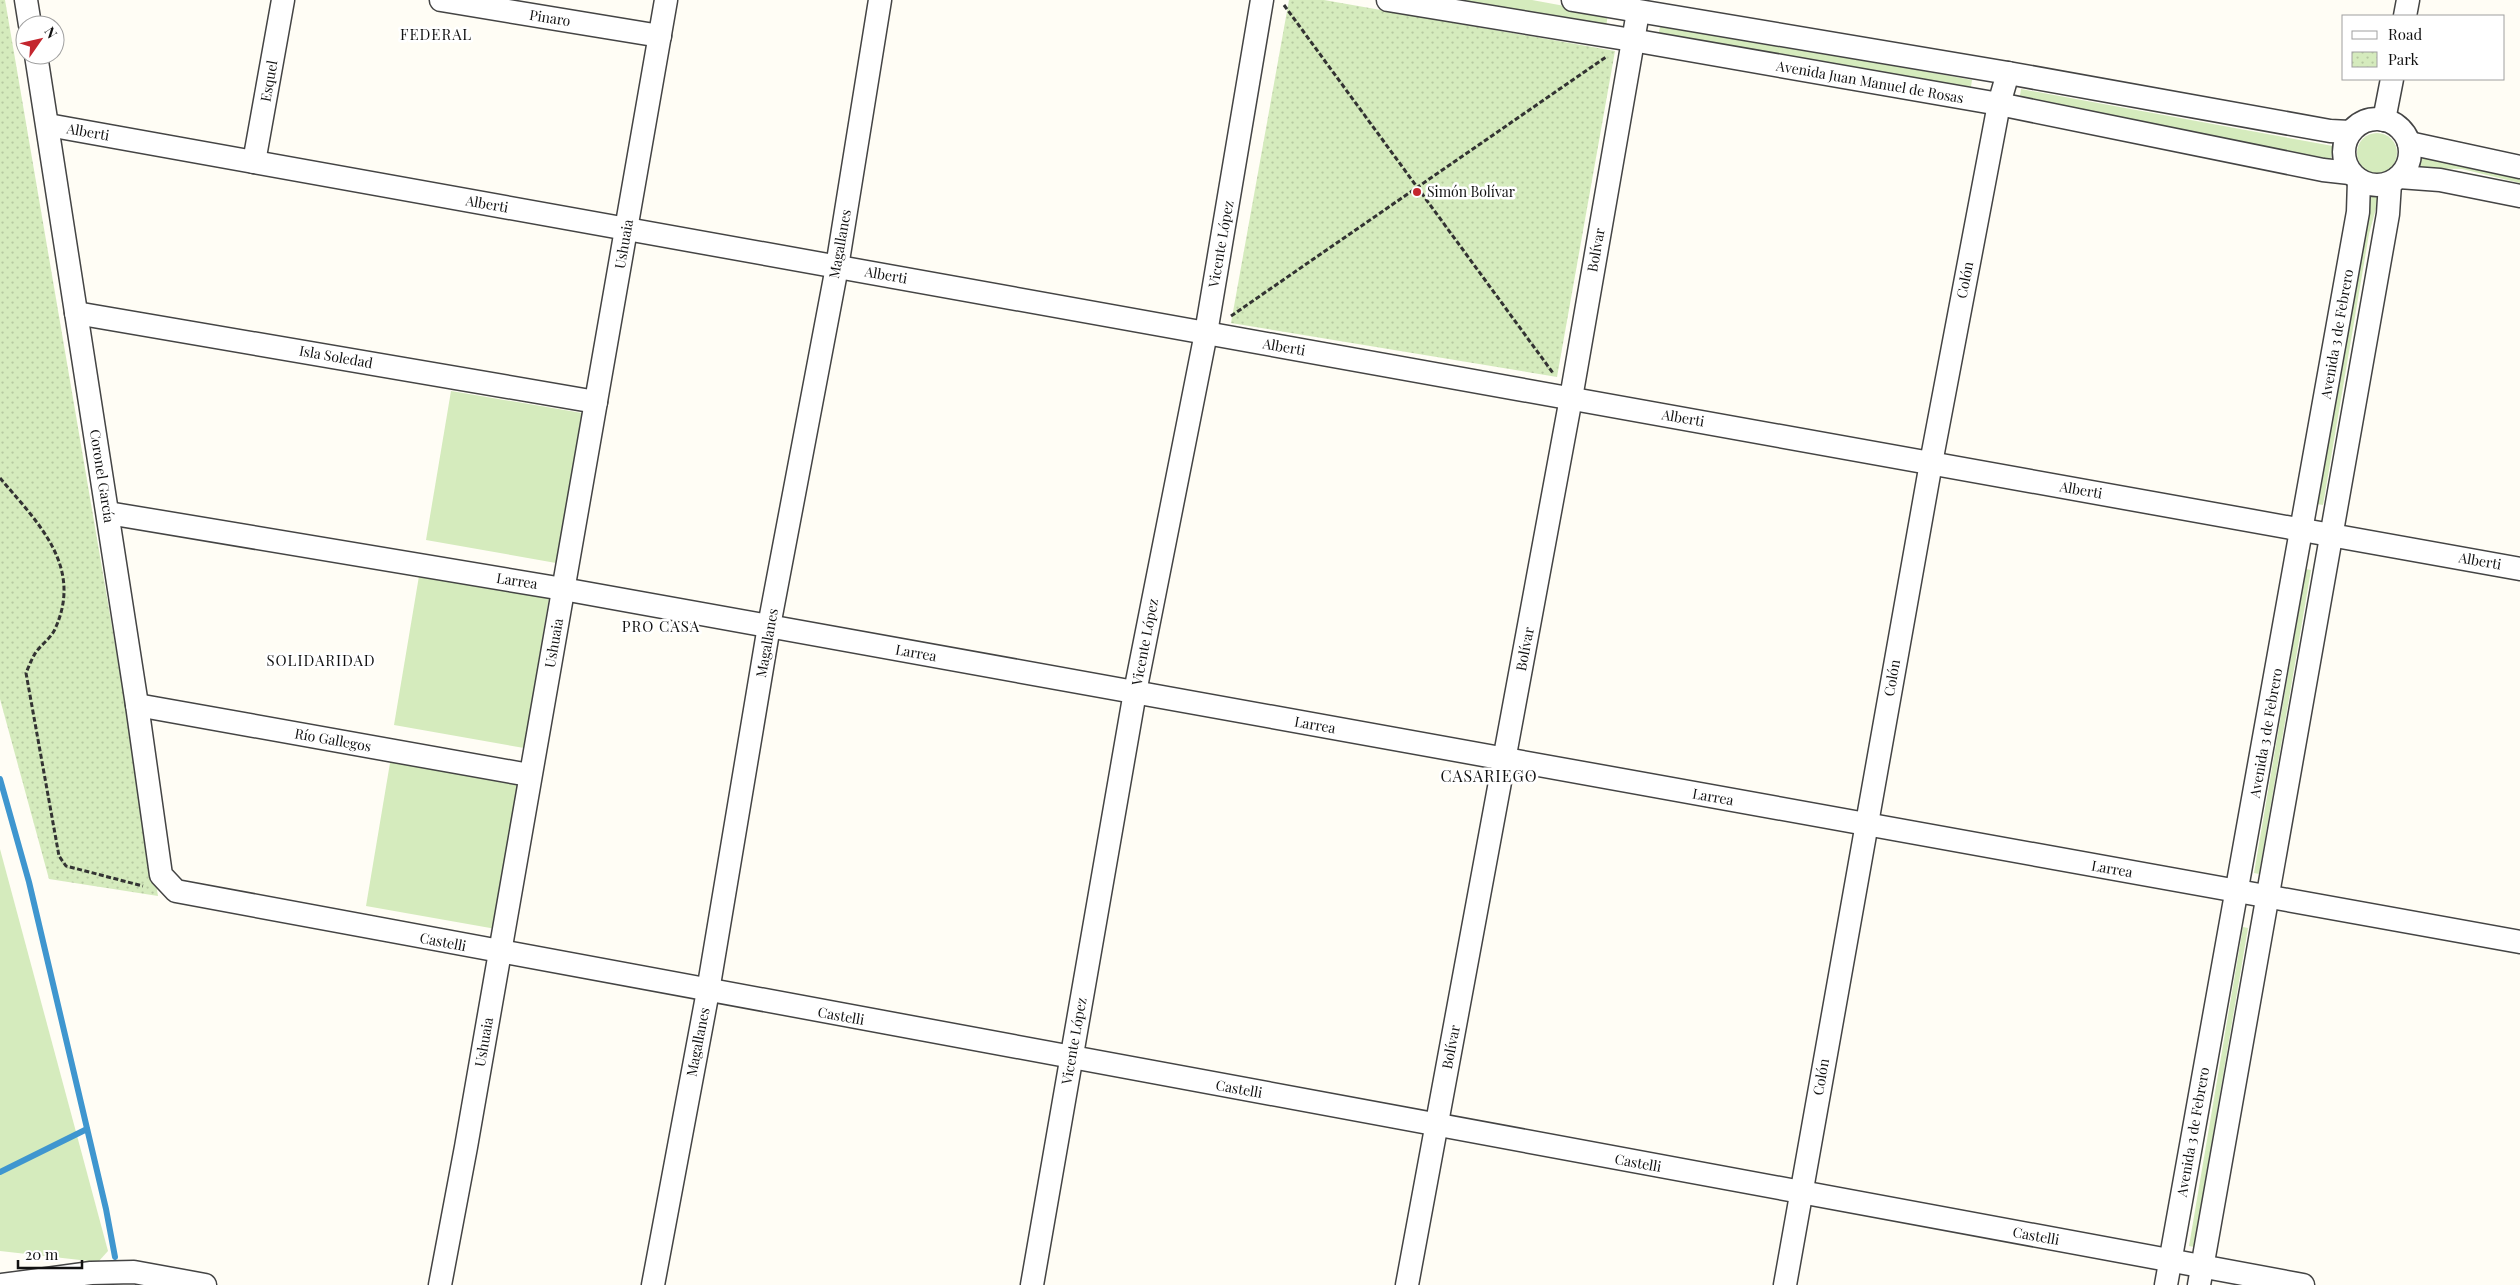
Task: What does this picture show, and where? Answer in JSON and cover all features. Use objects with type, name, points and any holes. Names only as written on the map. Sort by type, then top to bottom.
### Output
[{"type":"street","points":[[26,0],[28,15]]},
{"type":"street","name":"Esquel","points":[[254,162],[283,0]]},
{"type":"street","name":"Pinaro","points":[[441,0],[660,36]]},
{"type":"street","name":"Ushuaia","points":[[440,1285],[500,953],[529,775],[666,0]]},
{"type":"street","name":"Magallanes","points":[[653,1285],[708,991],[769,626],[837,266],[880,0]]},
{"type":"street","name":"Vicente López","points":[[1032,1285],[1135,692],[1206,333],[1262,0]]},
{"type":"street","name":"Avenida Juan Manuel de Rosas","points":[[1388,0],[1632,40],[1999,104],[2354,177]]},
{"type":"street","points":[[1573,0],[2008,73],[2330,131],[2350,132]]},
{"type":"street","points":[[2404,15],[2408,0]]},
{"type":"street","name":"Bolívar","points":[[1407,1285],[1571,398],[1638,12]]},
{"type":"street","name":"Coronel García","points":[[38,65],[138,705],[161,875],[176,891]]},
{"type":"street","name":"Colón","points":[[1785,1285],[1930,463],[1999,104],[2008,73]]},
{"type":"street","points":[[2384,120],[2392,80]]},
{"type":"street","points":[[2200,1276],[2388,214],[2395,180],[2406,168],[2410,157],[2409,143],[2398,128],[2384,120],[2368,120],[2358,124],[2345,141],[2343,152],[2354,177],[2368,185],[2380,186],[2395,180],[2440,180],[2520,196]]},
{"type":"street","name":"Alberti","points":[[48,125],[2520,569]]},
{"type":"street","points":[[2409,143],[2520,167]]},
{"type":"street","name":"Avenida 3 de Febrero","points":[[2166,1285],[2358,212],[2354,177]]},
{"type":"street","name":"Isla Soledad","points":[[76,313],[596,402]]},
{"type":"street","name":"Larrea","points":[[108,513],[563,589],[2520,942]]},
{"type":"street","name":"Río Gallegos","points":[[138,705],[529,775]]},
{"type":"street","name":"Castelli","points":[[176,891],[500,953],[2170,1261],[2200,1276],[2303,1285]]},
{"type":"street","points":[[2,1285],[90,1273],[134,1272],[205,1285]]},
{"type":"path","points":[[1280,0],[1571,398]]},
{"type":"path","points":[[1206,333],[1632,40]]},
{"type":"path","points":[[0,478],[43,530],[60,559],[64,606],[54,631],[35,653],[26,673],[59,856],[66,866],[133,884],[176,891]]},
{"type":"green space","points":[[0,0],[5,0],[158,896],[49,879],[0,699]]},
{"type":"green space","points":[[1289,0],[1324,0],[1615,51],[1557,377],[1231,323]]},
{"type":"green space","points":[[1459,0],[1532,0],[1608,14],[1606,27]]},
{"type":"green space","points":[[1661,23],[1972,80],[1970,93],[1658,36]]},
{"type":"green space","points":[[2021,89],[2333,146],[2331,159],[2019,102]]},
{"type":"green space","points":[[2381,133],[2388,136],[2394,142],[2397,153],[2396,161],[2388,170],[2381,173],[2373,173],[2366,170],[2358,161],[2357,149],[2360,142],[2369,134]]},
{"type":"green space","points":[[2422,152],[2520,177],[2520,183],[2462,169],[2418,168]]},
{"type":"green space","points":[[2365,191],[2380,194],[2369,234],[2323,505],[2317,504],[2364,234]]},
{"type":"green space","points":[[451,391],[582,413],[556,563],[426,540]]},
{"type":"green space","points":[[2306,569],[2311,570],[2259,874],[2254,873]]},
{"type":"green space","points":[[419,576],[549,598],[524,748],[394,725]]},
{"type":"green space","points":[[391,757],[521,779],[496,929],[366,906]]},
{"type":"green space","points":[[0,849],[108,1251],[98,1262],[0,1251]]},
{"type":"green space","points":[[2243,927],[2248,928],[2194,1247],[2189,1246]]},
{"type":"waterway","points":[[0,779],[29,882],[106,1209],[115,1257]]},
{"type":"waterway","points":[[0,1172],[87,1129]]},
{"type":"place","name":"Simón Bolívar","points":[[1417,192]]},
{"type":"district","name":"FEDERAL","points":[[436,35]]},
{"type":"district","name":"PRO CASA","points":[[661,627]]},
{"type":"district","name":"SOLIDARIDAD","points":[[321,661]]},
{"type":"district","name":"CASARIEGO","points":[[1489,776]]}]
